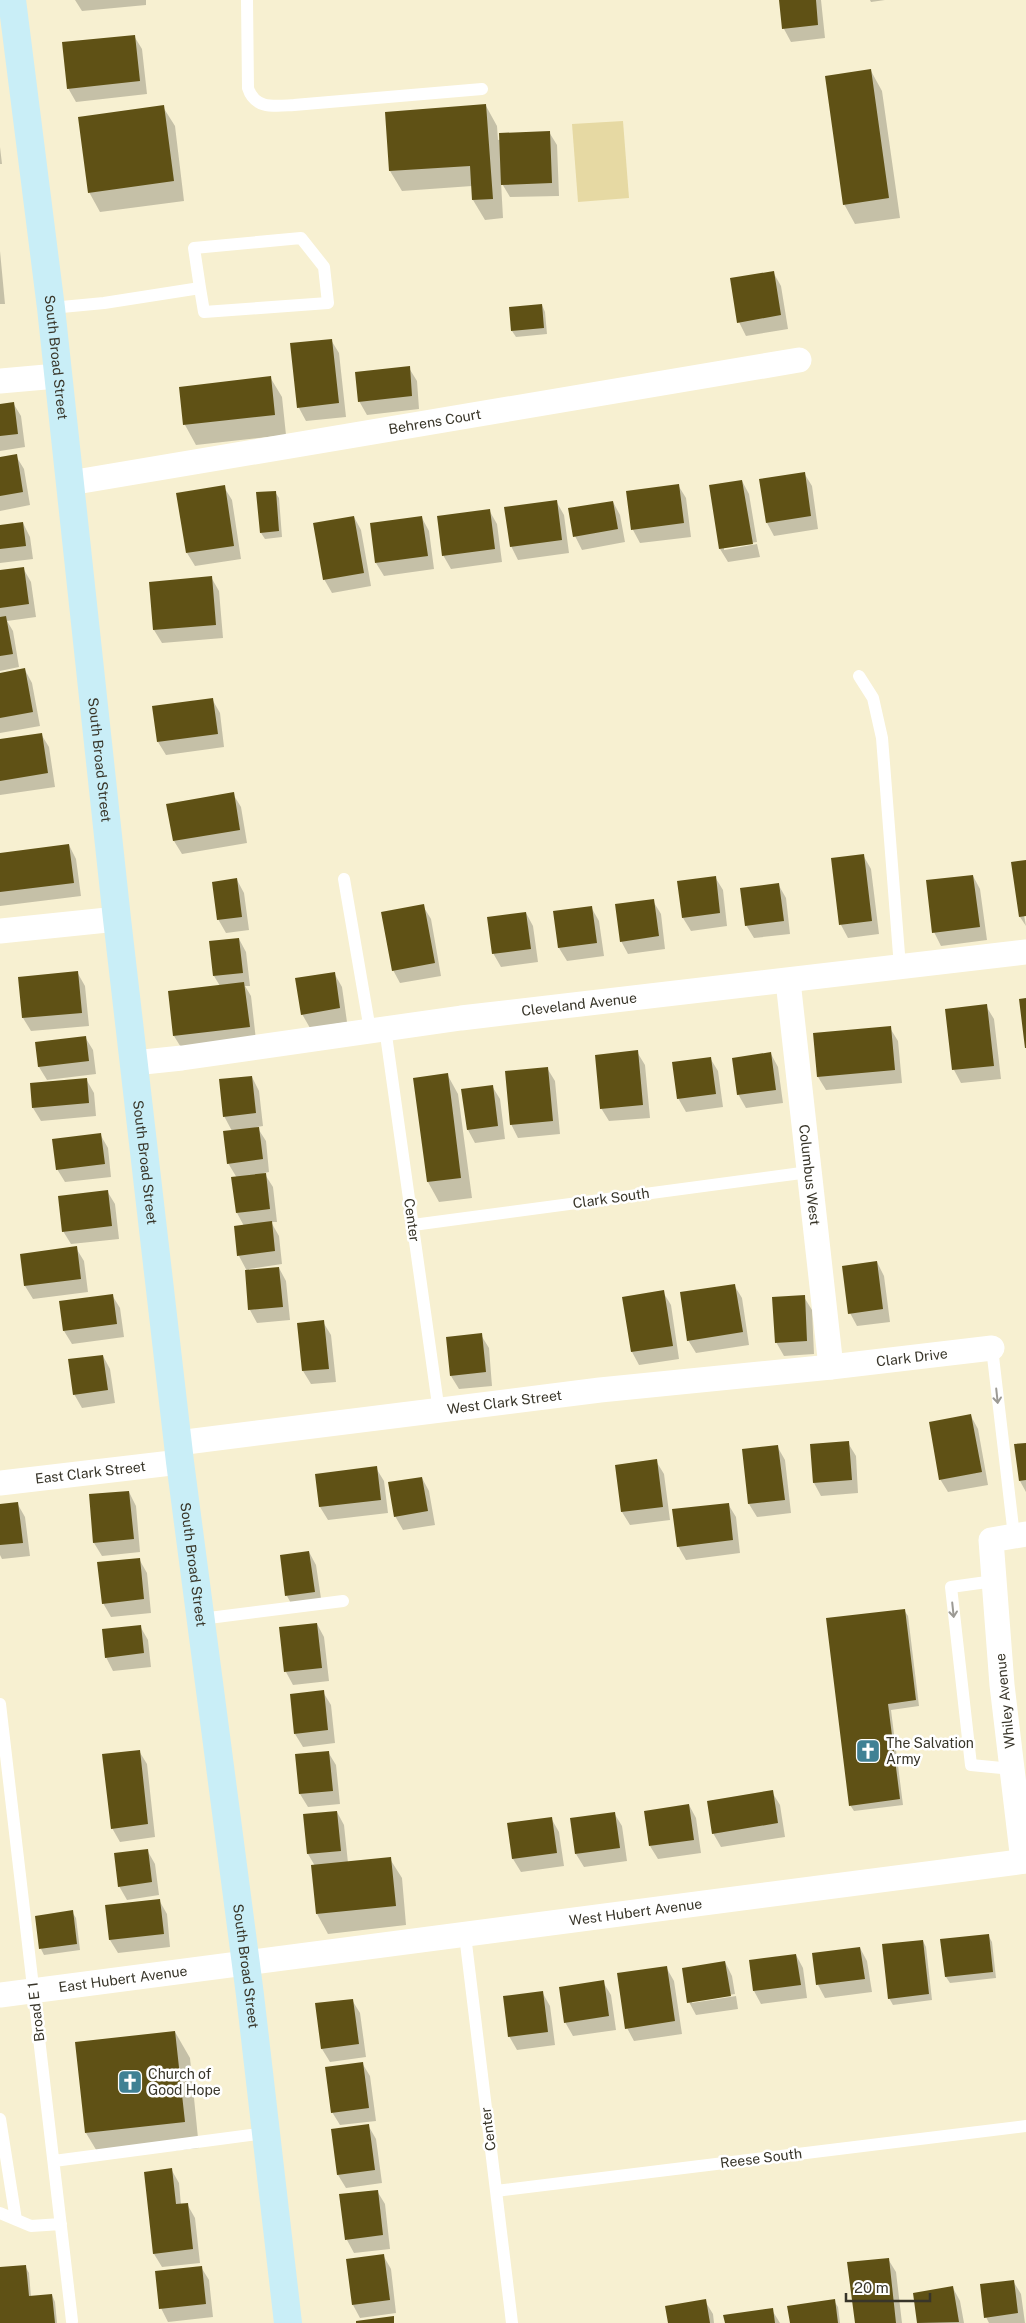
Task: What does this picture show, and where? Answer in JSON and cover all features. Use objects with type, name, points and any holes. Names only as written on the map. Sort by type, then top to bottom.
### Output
[{"type":"street","name":"South Broad Street","points":[[12,0],[70,482],[117,919],[179,1453],[246,1963],[288,2323]]},
{"type":"street","name":"Behrens Court","points":[[70,482],[799,360]]},
{"type":"street","points":[[0,381],[57,376]]},
{"type":"street","points":[[0,931],[117,919]]},
{"type":"street","name":"Cleveland Avenue","points":[[134,1063],[182,1058],[377,1029],[1026,952]]},
{"type":"street","name":"Columbus West","points":[[788,981],[831,1368]]},
{"type":"street","name":"Clark Drive","points":[[831,1368],[992,1348]]},
{"type":"street","name":"West Clark Street","points":[[179,1453],[439,1412],[600,1390],[831,1368]]},
{"type":"street","name":"East Clark Street","points":[[0,1483],[179,1453]]},
{"type":"street","name":"Whiley Avenue","points":[[1010,1537],[994,1581],[1002,1685],[1024,1861]]},
{"type":"street","name":"West Hubert Avenue","points":[[246,1963],[1024,1861]]},
{"type":"street","name":"East Hubert Avenue","points":[[0,1995],[246,1963]]},
{"type":"lane","points":[[247,0],[248,88],[251,96],[258,103],[277,106],[482,88]]},
{"type":"lane","points":[[301,238],[324,268],[328,303],[204,312],[200,288],[194,248],[301,238]]},
{"type":"lane","points":[[50,308],[104,303],[200,288]]},
{"type":"lane","points":[[859,676],[873,698],[882,738],[900,967]]},
{"type":"lane","name":"Center","points":[[344,879],[377,1029],[413,1225],[439,1412]]},
{"type":"lane","name":"Clark South","points":[[413,1225],[809,1172]]},
{"type":"lane","points":[[992,1348],[1010,1537]]},
{"type":"lane","points":[[994,1581],[950,1587],[971,1765],[1012,1769]]},
{"type":"lane","points":[[201,1619],[343,1601]]},
{"type":"lane","name":"Broad E 1","points":[[0,1704],[72,2321]]},
{"type":"lane","name":"Center","points":[[464,1935],[512,2323]]},
{"type":"lane","points":[[0,2119],[16,2220]]},
{"type":"lane","name":"Reese South","points":[[496,2191],[1026,2126]]},
{"type":"lane","points":[[54,2161],[265,2132]]},
{"type":"lane","points":[[0,2212],[31,2226],[61,2224]]},
{"type":"shaded area","points":[[623,121],[629,198],[578,202],[572,124]]},
{"type":"building","points":[[779,0],[816,0],[818,25],[782,29]]},
{"type":"building","points":[[135,35],[140,81],[67,89],[62,42]]},
{"type":"building","points":[[871,69],[889,198],[843,205],[825,76]]},
{"type":"building","points":[[486,104],[493,199],[472,200],[470,166],[389,171],[385,112]]},
{"type":"building","points":[[164,105],[174,181],[88,193],[78,117]]},
{"type":"building","points":[[550,131],[552,183],[501,185],[499,133]]},
{"type":"building","points":[[774,271],[781,315],[737,323],[730,278]]},
{"type":"building","points":[[542,304],[544,328],[511,331],[509,307]]},
{"type":"building","points":[[332,339],[339,403],[297,408],[290,343]]},
{"type":"building","points":[[410,366],[412,396],[358,402],[355,372]]},
{"type":"building","points":[[271,376],[275,415],[183,425],[179,387]]},
{"type":"building","points":[[14,402],[18,434],[0,436],[0,404]]},
{"type":"building","points":[[17,454],[23,492],[0,496],[0,457]]},
{"type":"building","points":[[805,472],[811,516],[766,523],[759,479]]},
{"type":"building","points":[[742,480],[753,544],[719,549],[709,485]]},
{"type":"building","points":[[679,484],[684,523],[631,530],[626,491]]},
{"type":"building","points":[[225,485],[234,546],[186,553],[176,493]]},
{"type":"building","points":[[276,491],[279,531],[260,533],[256,492]]},
{"type":"building","points":[[557,500],[562,540],[510,547],[504,507]]},
{"type":"building","points":[[613,501],[618,529],[573,537],[568,508]]},
{"type":"building","points":[[490,509],[495,549],[442,556],[437,516]]},
{"type":"building","points":[[354,516],[364,573],[323,580],[313,523]]},
{"type":"building","points":[[422,516],[428,556],[375,563],[370,523]]},
{"type":"building","points":[[23,522],[26,546],[0,549],[0,525]]},
{"type":"building","points":[[24,567],[29,604],[0,608],[0,570]]},
{"type":"building","points":[[212,576],[216,625],[153,630],[149,582]]},
{"type":"building","points":[[6,616],[13,654],[0,656],[0,617]]},
{"type":"building","points":[[25,668],[33,712],[0,718],[0,673]]},
{"type":"building","points":[[213,698],[218,734],[157,742],[152,706]]},
{"type":"building","points":[[42,733],[48,773],[0,781],[0,739]]},
{"type":"building","points":[[234,792],[240,830],[173,841],[166,804]]},
{"type":"building","points":[[69,844],[74,883],[0,892],[0,853]]},
{"type":"building","points":[[864,854],[872,921],[839,925],[831,858]]},
{"type":"building","points":[[1026,860],[1026,916],[1019,917],[1011,862]]},
{"type":"building","points":[[973,875],[980,927],[932,933],[926,880]]},
{"type":"building","points":[[716,876],[720,913],[682,918],[677,881]]},
{"type":"building","points":[[237,878],[242,917],[217,920],[212,882]]},
{"type":"building","points":[[779,883],[784,921],[745,926],[740,888]]},
{"type":"building","points":[[654,899],[659,936],[620,942],[615,904]]},
{"type":"building","points":[[424,904],[435,963],[392,971],[381,912]]},
{"type":"building","points":[[592,906],[597,943],[558,948],[553,911]]},
{"type":"building","points":[[526,912],[531,949],[492,954],[487,917]]},
{"type":"building","points":[[239,938],[243,973],[213,976],[209,941]]},
{"type":"building","points":[[78,971],[82,1013],[22,1018],[18,977]]},
{"type":"building","points":[[335,972],[340,1008],[301,1015],[295,978]]},
{"type":"building","points":[[244,982],[250,1027],[173,1036],[168,991]]},
{"type":"building","points":[[1026,998],[1026,1048],[1025,1048],[1019,999]]},
{"type":"building","points":[[987,1004],[994,1066],[952,1070],[945,1009]]},
{"type":"building","points":[[891,1026],[895,1070],[817,1077],[813,1033]]},
{"type":"building","points":[[86,1036],[89,1061],[38,1067],[35,1042]]},
{"type":"building","points":[[638,1050],[643,1105],[600,1109],[595,1055]]},
{"type":"building","points":[[771,1052],[776,1090],[737,1095],[732,1058]]},
{"type":"building","points":[[711,1057],[716,1094],[677,1099],[672,1062]]},
{"type":"building","points":[[548,1067],[553,1121],[510,1125],[505,1071]]},
{"type":"building","points":[[448,1073],[461,1178],[427,1182],[413,1078]]},
{"type":"building","points":[[252,1076],[256,1113],[223,1117],[219,1079]]},
{"type":"building","points":[[87,1078],[89,1103],[32,1108],[30,1083]]},
{"type":"building","points":[[493,1085],[498,1126],[467,1130],[461,1089]]},
{"type":"building","points":[[259,1127],[263,1159],[227,1164],[223,1131]]},
{"type":"building","points":[[101,1133],[105,1164],[56,1170],[52,1139]]},
{"type":"building","points":[[266,1173],[270,1209],[236,1213],[231,1177]]},
{"type":"building","points":[[108,1190],[112,1226],[62,1232],[58,1196]]},
{"type":"building","points":[[272,1221],[275,1251],[237,1256],[234,1226]]},
{"type":"building","points":[[77,1246],[81,1279],[24,1286],[20,1254]]},
{"type":"building","points":[[877,1261],[883,1309],[848,1314],[842,1266]]},
{"type":"building","points":[[279,1267],[283,1307],[248,1310],[245,1270]]},
{"type":"building","points":[[735,1284],[743,1332],[687,1341],[680,1292]]},
{"type":"building","points":[[664,1290],[673,1346],[631,1352],[622,1297]]},
{"type":"building","points":[[113,1294],[117,1324],[63,1331],[59,1301]]},
{"type":"building","points":[[805,1295],[807,1341],[775,1343],[772,1297]]},
{"type":"building","points":[[324,1320],[329,1369],[302,1371],[297,1323]]},
{"type":"building","points":[[482,1333],[486,1372],[450,1376],[446,1337]]},
{"type":"building","points":[[103,1355],[108,1390],[73,1395],[68,1359]]},
{"type":"building","points":[[971,1414],[982,1472],[939,1480],[929,1422]]},
{"type":"building","points":[[849,1441],[852,1480],[813,1483],[810,1444]]},
{"type":"building","points":[[1026,1443],[1026,1480],[1019,1481],[1014,1444]]},
{"type":"building","points":[[778,1445],[785,1500],[748,1504],[742,1449]]},
{"type":"building","points":[[657,1459],[663,1507],[621,1512],[615,1465]]},
{"type":"building","points":[[377,1466],[381,1500],[319,1507],[315,1474]]},
{"type":"building","points":[[422,1477],[428,1511],[394,1517],[388,1482]]},
{"type":"building","points":[[129,1491],[134,1539],[93,1543],[89,1494]]},
{"type":"building","points":[[18,1502],[23,1543],[0,1545],[0,1504]]},
{"type":"building","points":[[729,1503],[733,1540],[677,1547],[672,1509]]},
{"type":"building","points":[[309,1551],[315,1592],[285,1596],[280,1555]]},
{"type":"building","points":[[140,1558],[144,1599],[102,1604],[97,1562]]},
{"type":"building","name":"The Salvation Army","points":[[905,1609],[916,1700],[888,1704],[900,1799],[849,1806],[826,1618]]},
{"type":"building","points":[[317,1623],[322,1668],[284,1672],[279,1627]]},
{"type":"building","points":[[141,1625],[144,1653],[105,1658],[102,1629]]},
{"type":"building","points":[[324,1690],[328,1730],[294,1734],[290,1694]]},
{"type":"building","points":[[140,1750],[148,1824],[111,1829],[102,1754]]},
{"type":"building","points":[[329,1751],[333,1791],[299,1794],[295,1754]]},
{"type":"building","points":[[773,1790],[778,1823],[712,1834],[707,1801]]},
{"type":"building","points":[[689,1804],[694,1840],[649,1846],[644,1811]]},
{"type":"building","points":[[337,1811],[341,1851],[307,1854],[303,1814]]},
{"type":"building","points":[[615,1812],[620,1848],[575,1854],[570,1818]]},
{"type":"building","points":[[552,1817],[557,1853],[512,1859],[507,1823]]},
{"type":"building","points":[[148,1849],[152,1882],[118,1887],[114,1853]]},
{"type":"building","points":[[391,1857],[396,1906],[316,1914],[311,1865]]},
{"type":"building","points":[[160,1899],[164,1934],[109,1940],[105,1905]]},
{"type":"building","points":[[73,1910],[77,1944],[39,1949],[35,1916]]},
{"type":"building","points":[[989,1934],[993,1972],[945,1977],[940,1939]]},
{"type":"building","points":[[923,1940],[929,1994],[888,1999],[882,1944]]},
{"type":"building","points":[[860,1947],[865,1979],[816,1985],[812,1953]]},
{"type":"building","points":[[796,1954],[801,1985],[753,1991],[749,1960]]},
{"type":"building","points":[[725,1961],[731,1996],[687,2003],[682,1968]]},
{"type":"building","points":[[667,1966],[675,2021],[625,2029],[617,1973]]},
{"type":"building","points":[[604,1980],[609,2016],[564,2023],[559,1987]]},
{"type":"building","points":[[543,1991],[548,2032],[508,2037],[503,1996]]},
{"type":"building","points":[[353,1999],[359,2044],[321,2049],[315,2003]]},
{"type":"building","name":"Church of Good Hope","points":[[175,2031],[185,2122],[85,2133],[75,2042]]},
{"type":"building","points":[[363,2062],[369,2108],[331,2113],[325,2067]]},
{"type":"building","points":[[369,2124],[375,2170],[337,2175],[331,2129]]},
{"type":"building","points":[[172,2168],[176,2204],[188,2203],[193,2249],[153,2254],[144,2172]]},
{"type":"building","points":[[378,2190],[383,2235],[345,2240],[339,2194]]},
{"type":"building","points":[[384,2254],[390,2300],[352,2305],[346,2259]]},
{"type":"building","points":[[889,2258],[896,2323],[855,2323],[847,2262]]},
{"type":"building","points":[[26,2265],[29,2296],[52,2294],[55,2323],[0,2323],[0,2267]]},
{"type":"building","points":[[202,2266],[206,2304],[159,2309],[155,2271]]},
{"type":"building","points":[[1014,2280],[1018,2313],[984,2318],[980,2284]]},
{"type":"building","points":[[953,2286],[959,2322],[917,2323],[913,2293]]},
{"type":"building","points":[[706,2299],[710,2323],[668,2323],[665,2306]]},
{"type":"building","points":[[835,2299],[838,2323],[790,2323],[787,2306]]},
{"type":"building","points":[[773,2308],[775,2323],[725,2323],[723,2315]]},
{"type":"building","points":[[394,2316],[394,2323],[356,2323],[356,2321]]},
{"type":"place","name":"The Salvation Army","points":[[868,1751]]},
{"type":"place","name":"Church of Good Hope","points":[[130,2082]]}]
